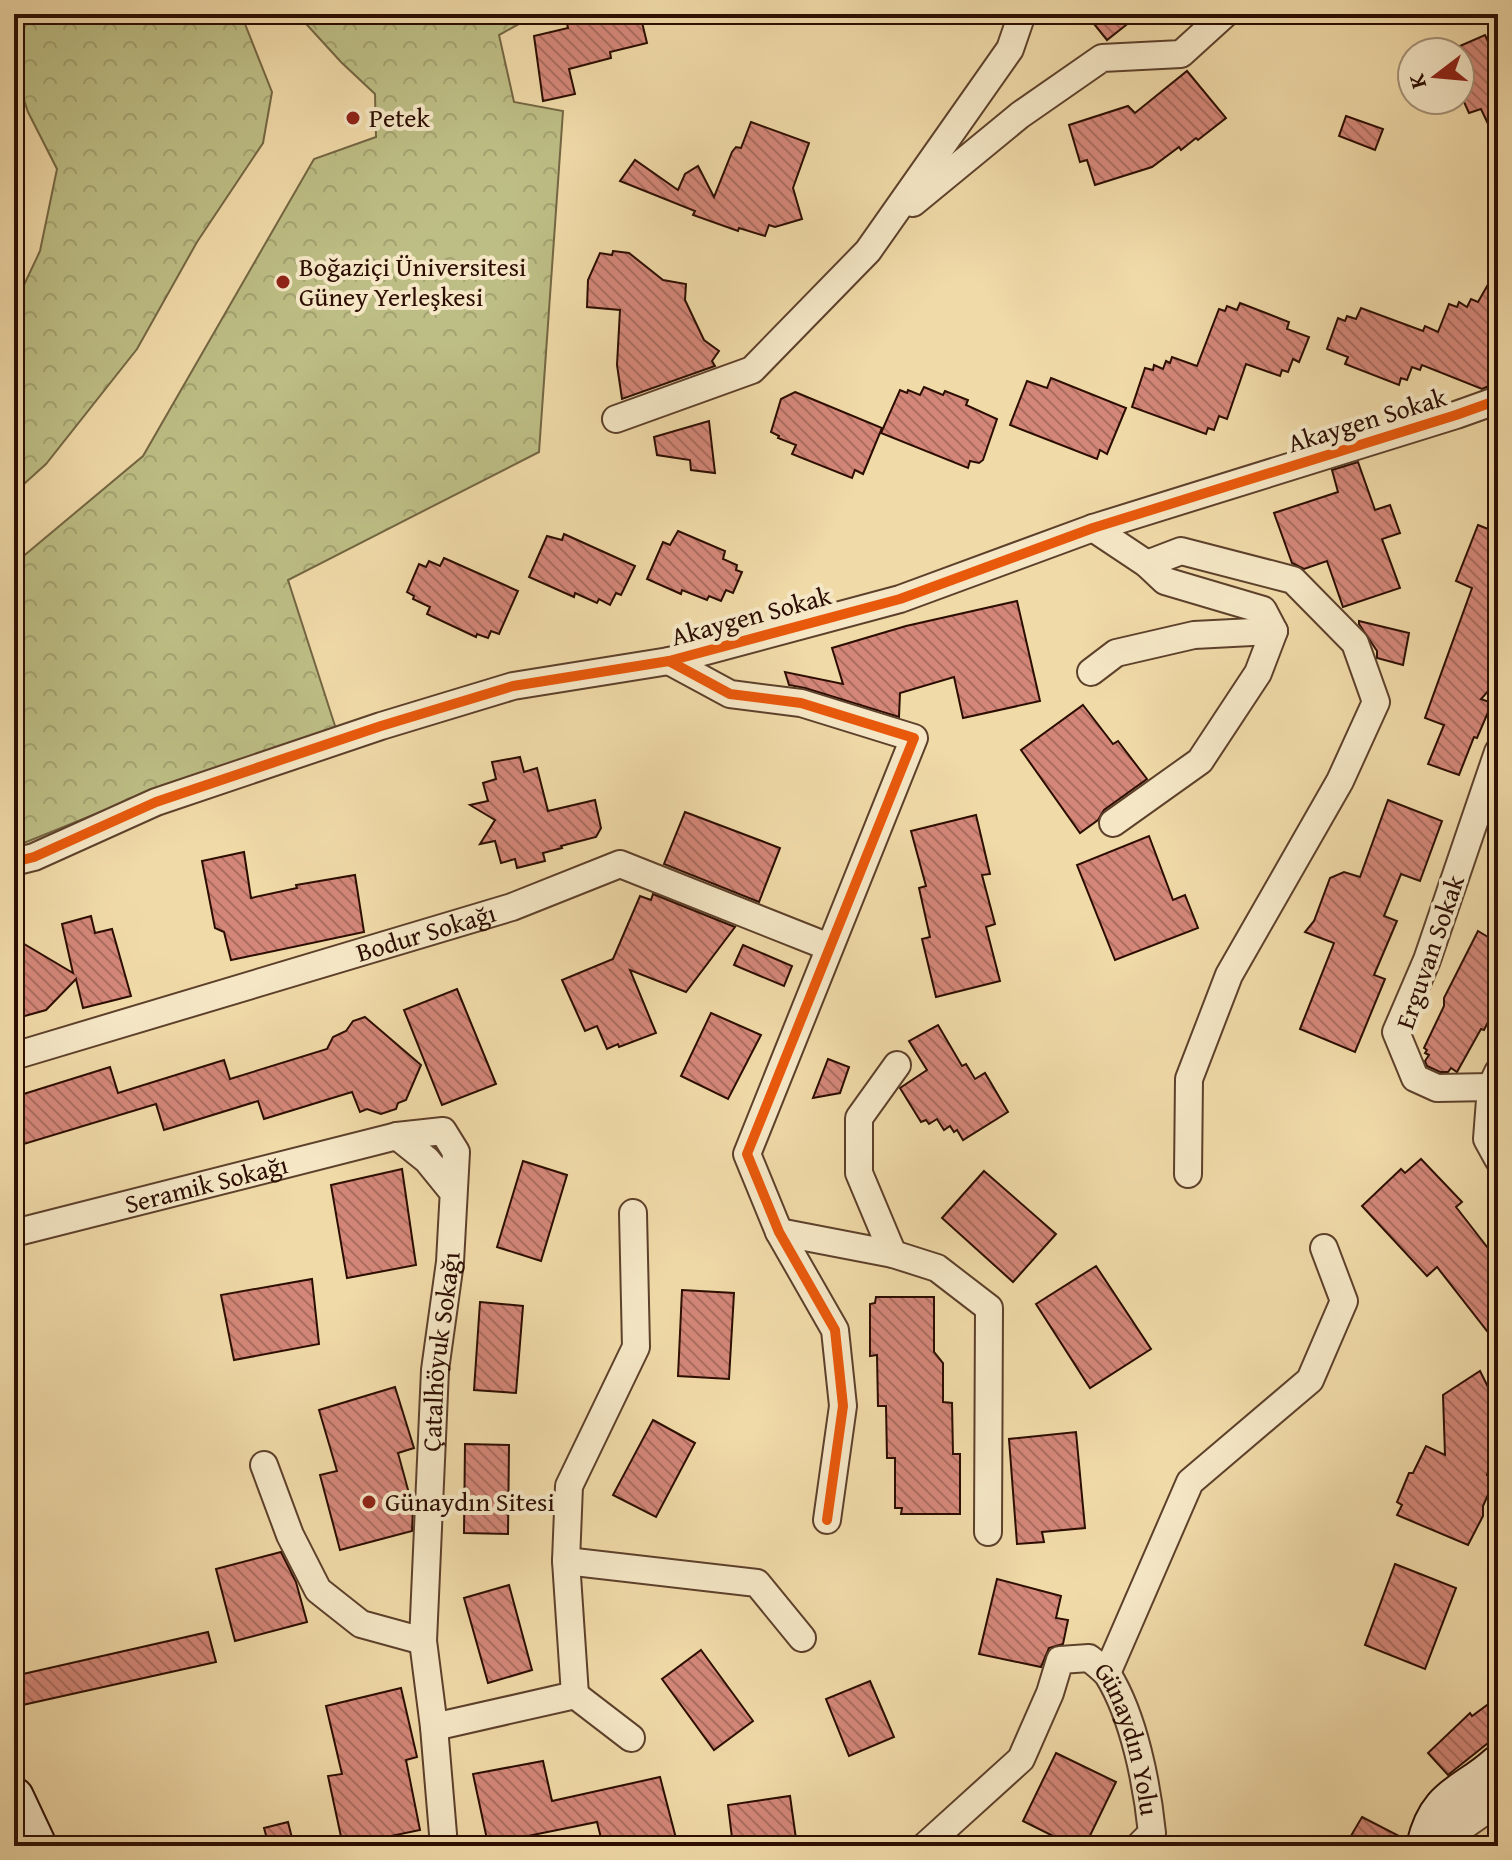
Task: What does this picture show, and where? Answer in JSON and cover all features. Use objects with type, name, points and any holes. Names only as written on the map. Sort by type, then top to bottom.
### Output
[{"type":"street","points":[[616,419],[752,370],[868,251],[1010,49],[1022,14]]},
{"type":"street","points":[[886,226],[1020,115],[1102,58],[1181,54],[1225,14]]},
{"type":"street","name":"Akaygen Sokak","points":[[14,862],[34,857],[156,802],[381,726],[513,686],[669,661],[900,599],[1093,528],[1498,400]]},
{"type":"street","points":[[1093,528],[1147,564],[1165,581],[1263,610],[1274,631],[1258,673],[1200,761],[1113,823]]},
{"type":"street","points":[[1147,564],[1181,551],[1293,580],[1355,643],[1376,702],[1340,781],[1229,975],[1189,1079],[1188,1174]]},
{"type":"street","points":[[1091,672],[1116,653],[1194,635],[1274,631]]},
{"type":"street","points":[[669,661],[730,694],[801,703],[914,738],[747,1154],[779,1232],[835,1330],[843,1406],[827,1520]]},
{"type":"street","name":"Erguvan Sokak","points":[[1496,1083],[1437,1088],[1415,1078],[1396,1032],[1427,960],[1498,752]]},
{"type":"street","name":"Bodur Sokağı","points":[[14,1056],[512,907],[620,864],[829,947]]},
{"type":"street","points":[[893,1254],[859,1173],[859,1118],[897,1065]]},
{"type":"street","points":[[1496,1083],[1487,1139],[1498,1159]]},
{"type":"street","name":"Seramik Sokağı","points":[[14,1231],[397,1136],[443,1131],[456,1152],[453,1192]]},
{"type":"street","name":"Çatalhöyuk Sokağı","points":[[444,1846],[423,1641],[435,1370],[450,1262],[453,1192]]},
{"type":"street","points":[[631,1738],[575,1695],[566,1561],[569,1486],[636,1347],[633,1213]]},
{"type":"street","points":[[779,1232],[893,1254],[937,1268],[989,1308],[988,1532]]},
{"type":"street","points":[[1107,1673],[1190,1482],[1310,1380],[1344,1301],[1324,1248]]},
{"type":"street","points":[[264,1465],[290,1535],[318,1590],[361,1624],[423,1641]]},
{"type":"street","points":[[566,1561],[757,1583],[802,1638]]},
{"type":"street","name":"Günaydın Yolu","points":[[925,1846],[1021,1759],[1050,1693],[1060,1660],[1089,1658],[1107,1673],[1123,1708],[1147,1782],[1152,1833],[1139,1846]]},
{"type":"street","points":[[434,1727],[575,1695]]},
{"type":"street","points":[[1426,1846],[1441,1810],[1454,1795],[1498,1765]]},
{"type":"street","points":[[14,1797],[37,1846]]},
{"type":"street","points":[[1435,1846],[1498,1802]]},
{"type":"green space","points":[[14,14],[233,14],[245,24],[272,92],[263,143],[197,242],[137,349],[46,464],[14,493],[14,306],[40,251],[57,169],[28,112],[14,70]]},
{"type":"green space","name":"Boğaziçi Üniversitesi Güney Yerleşkesi","points":[[297,14],[537,14],[499,35],[514,102],[563,111],[539,452],[288,580],[337,732],[155,790],[14,847],[14,564],[143,456],[314,159],[376,137],[375,94]]},
{"type":"building","points":[[565,14],[640,14],[647,43],[610,52],[611,58],[569,69],[575,94],[543,101],[534,36],[568,28]]},
{"type":"building","points":[[1086,14],[1140,14],[1107,40]]},
{"type":"building","points":[[1485,35],[1498,64],[1498,145],[1481,109],[1476,111],[1476,39]]},
{"type":"building","points":[[1187,71],[1226,118],[1198,140],[1196,138],[1181,150],[1179,147],[1152,167],[1095,185],[1087,160],[1080,162],[1069,125],[1128,106],[1135,113]]},
{"type":"building","points":[[1346,116],[1383,129],[1375,150],[1339,136]]},
{"type":"building","points":[[751,122],[809,143],[793,188],[802,219],[775,227],[769,225],[765,236],[739,228],[738,231],[693,215],[695,211],[620,181],[635,160],[678,190],[685,174],[698,166],[714,197],[732,152],[736,147],[741,148]]},
{"type":"building","points":[[613,251],[629,253],[663,280],[686,284],[685,300],[704,340],[719,351],[712,361],[715,366],[622,399],[617,365],[620,310],[587,307],[588,280],[600,253],[612,255]]},
{"type":"building","points":[[1498,267],[1498,365],[1489,386],[1482,389],[1422,365],[1420,370],[1412,367],[1407,380],[1401,378],[1399,385],[1345,364],[1348,357],[1327,349],[1338,318],[1345,321],[1347,316],[1356,319],[1361,308],[1423,331],[1425,326],[1438,332],[1449,304],[1457,307],[1459,302],[1467,307],[1471,299],[1478,302]]},
{"type":"building","points":[[1240,303],[1289,322],[1287,329],[1309,337],[1299,362],[1293,359],[1288,372],[1282,370],[1280,376],[1246,364],[1227,419],[1219,416],[1214,430],[1208,428],[1206,434],[1132,407],[1145,368],[1153,370],[1154,365],[1163,369],[1172,357],[1197,366],[1219,309],[1225,311],[1227,306],[1237,310]]},
{"type":"building","points":[[1051,378],[1126,408],[1107,454],[1100,450],[1097,459],[1010,425],[1027,381],[1047,388]]},
{"type":"building","points":[[924,387],[968,400],[966,405],[997,419],[983,460],[979,463],[970,461],[968,468],[881,433],[900,390],[920,395]]},
{"type":"building","points":[[795,392],[882,428],[863,474],[855,470],[852,478],[792,454],[796,445],[771,432],[781,399]]},
{"type":"building","points":[[709,421],[715,473],[691,470],[690,460],[657,455],[654,437]]},
{"type":"building","points":[[1358,462],[1375,510],[1390,505],[1400,533],[1382,539],[1400,588],[1343,607],[1327,561],[1304,569],[1292,563],[1274,513],[1338,492],[1332,470]]},
{"type":"building","points":[[1478,525],[1498,533],[1498,680],[1481,699],[1492,703],[1459,775],[1428,764],[1444,725],[1425,718],[1472,588],[1456,581]]},
{"type":"building","points":[[678,531],[725,551],[723,559],[737,565],[736,570],[742,572],[733,593],[726,590],[721,601],[709,596],[707,600],[682,590],[681,594],[647,579],[663,542],[670,545]]},
{"type":"building","points":[[564,534],[635,566],[621,595],[616,593],[610,605],[575,593],[574,597],[529,577],[547,536],[562,540]]},
{"type":"building","points":[[444,558],[518,591],[499,634],[491,631],[488,638],[477,634],[476,637],[427,614],[430,607],[413,599],[414,596],[407,592],[419,564],[426,567],[429,561],[440,566]]},
{"type":"building","points":[[1017,601],[1040,701],[963,718],[954,677],[900,693],[899,717],[789,685],[785,672],[843,684],[832,648],[906,626]]},
{"type":"building","points":[[1359,621],[1409,633],[1403,665],[1377,658],[1377,651]]},
{"type":"building","points":[[1083,705],[1113,744],[1118,741],[1147,779],[1104,810],[1098,820],[1080,833],[1021,750]]},
{"type":"building","points":[[520,757],[524,772],[537,768],[548,811],[595,800],[601,828],[596,837],[543,853],[545,861],[517,868],[515,859],[501,863],[495,841],[480,844],[495,820],[470,805],[488,801],[483,783],[496,779],[492,762]]},
{"type":"building","points":[[1388,800],[1442,821],[1420,881],[1401,874],[1384,916],[1397,921],[1374,975],[1385,979],[1355,1052],[1300,1029],[1334,943],[1305,932],[1314,921],[1330,878],[1344,872],[1360,877]]},
{"type":"building","points":[[685,812],[780,848],[759,902],[664,864]]},
{"type":"building","points":[[976,815],[990,874],[982,875],[995,924],[986,927],[1000,981],[936,997],[922,939],[930,937],[919,888],[926,886],[911,831]]},
{"type":"building","points":[[1149,836],[1173,900],[1185,895],[1198,928],[1115,960],[1077,865]]},
{"type":"building","points":[[244,852],[251,898],[297,888],[296,885],[355,875],[364,932],[231,960],[224,932],[215,928],[202,861]]},
{"type":"building","points":[[653,894],[735,927],[686,992],[630,970],[656,1033],[607,1049],[597,1026],[585,1031],[562,980],[613,959],[640,896],[651,900]]},
{"type":"building","points":[[91,916],[95,933],[112,929],[131,996],[83,1008],[76,979],[46,1010],[14,1019],[14,938],[73,973],[62,924]]},
{"type":"building","points":[[1478,931],[1498,943],[1498,1012],[1489,1026],[1487,1024],[1484,1030],[1481,1029],[1457,1072],[1451,1068],[1448,1072],[1440,1072],[1427,1066],[1425,1061],[1429,1055],[1424,1048],[1444,1006],[1444,998]]},
{"type":"building","points":[[743,945],[792,966],[784,986],[734,965]]},
{"type":"building","points":[[457,989],[496,1084],[442,1105],[404,1010]]},
{"type":"building","points":[[711,1013],[761,1035],[728,1099],[681,1076]]},
{"type":"building","points":[[365,1017],[421,1065],[406,1100],[398,1103],[396,1109],[381,1114],[367,1109],[360,1112],[352,1092],[264,1119],[258,1101],[164,1130],[156,1104],[14,1147],[14,1097],[110,1067],[118,1093],[224,1060],[230,1079],[327,1049],[333,1037],[346,1031],[353,1021]]},
{"type":"building","points":[[938,1025],[962,1066],[966,1064],[975,1079],[985,1073],[1008,1112],[963,1140],[957,1130],[954,1132],[950,1126],[944,1130],[937,1119],[929,1124],[926,1120],[921,1122],[900,1088],[927,1070],[909,1041]]},
{"type":"building","points":[[828,1059],[849,1067],[840,1093],[813,1098]]},
{"type":"building","points":[[1421,1159],[1462,1202],[1456,1207],[1498,1261],[1498,1345],[1437,1267],[1427,1276],[1362,1206],[1401,1169],[1405,1173]]},
{"type":"building","points":[[523,1161],[567,1175],[541,1261],[497,1247]]},
{"type":"building","points":[[402,1169],[416,1265],[347,1278],[331,1185]]},
{"type":"building","points":[[984,1171],[1056,1234],[1013,1282],[942,1218]]},
{"type":"building","points":[[1096,1266],[1151,1349],[1090,1388],[1036,1304]]},
{"type":"building","points":[[312,1279],[319,1344],[234,1360],[221,1295]]},
{"type":"building","points":[[682,1290],[734,1293],[729,1379],[678,1376]]},
{"type":"building","points":[[876,1297],[934,1297],[934,1352],[943,1363],[943,1402],[952,1403],[953,1454],[960,1454],[960,1514],[901,1514],[902,1508],[895,1508],[895,1458],[887,1458],[886,1406],[878,1406],[877,1355],[870,1356],[870,1304],[875,1303]]},
{"type":"building","points":[[480,1302],[523,1306],[516,1393],[474,1390]]},
{"type":"building","points":[[1480,1371],[1491,1393],[1492,1418],[1498,1421],[1498,1436],[1487,1475],[1495,1479],[1483,1506],[1483,1516],[1468,1545],[1397,1515],[1402,1505],[1397,1502],[1409,1473],[1413,1473],[1426,1446],[1445,1455],[1443,1395]]},
{"type":"building","points":[[395,1387],[414,1448],[398,1453],[413,1508],[412,1531],[340,1550],[320,1475],[337,1471],[319,1410]]},
{"type":"building","points":[[653,1420],[695,1443],[656,1517],[613,1495]]},
{"type":"building","points":[[1076,1432],[1085,1528],[1042,1532],[1044,1542],[1017,1544],[1009,1439]]},
{"type":"building","points":[[465,1444],[509,1445],[508,1534],[464,1533]]},
{"type":"building","points":[[281,1552],[296,1582],[307,1622],[235,1641],[216,1569]]},
{"type":"building","points":[[1395,1564],[1456,1588],[1425,1669],[1365,1645]]},
{"type":"building","points":[[997,1579],[1061,1596],[1056,1618],[1068,1620],[1063,1644],[1049,1648],[1041,1667],[979,1654]]},
{"type":"building","points":[[509,1585],[532,1670],[488,1683],[464,1598]]},
{"type":"building","points":[[208,1632],[216,1662],[18,1706],[14,1676]]},
{"type":"building","points":[[701,1650],[753,1721],[714,1750],[662,1679]]},
{"type":"building","points":[[870,1681],[894,1737],[849,1756],[826,1699]]},
{"type":"building","points":[[401,1688],[417,1757],[406,1760],[420,1830],[343,1846],[328,1776],[342,1774],[326,1706]]},
{"type":"building","points":[[1498,1697],[1498,1735],[1448,1775],[1428,1753],[1470,1713],[1472,1716]]},
{"type":"building","points":[[1056,1753],[1116,1782],[1085,1846],[1073,1846],[1023,1821]]},
{"type":"building","points":[[543,1761],[552,1801],[660,1777],[678,1846],[603,1846],[597,1822],[488,1844],[473,1774]]},
{"type":"building","points":[[790,1796],[797,1846],[733,1846],[728,1805]]},
{"type":"building","points":[[1362,1817],[1405,1839],[1405,1846],[1345,1846]]},
{"type":"building","points":[[288,1822],[294,1846],[269,1846],[264,1828]]},
{"type":"cycle path","points":[[14,862],[34,857],[156,802],[381,726],[513,686],[669,661],[900,599],[1093,528],[1498,400]]},
{"type":"cycle path","points":[[669,661],[730,694],[801,703],[914,738],[747,1154],[779,1232],[835,1330],[843,1406],[827,1520]]},
{"type":"place","name":"Petek","points":[[353,118]]},
{"type":"place","name":"Boğaziçi Üniversitesi Güney Yerleşkesi","points":[[283,282]]},
{"type":"place","name":"Günaydın Sitesi","points":[[369,1502]]}]
